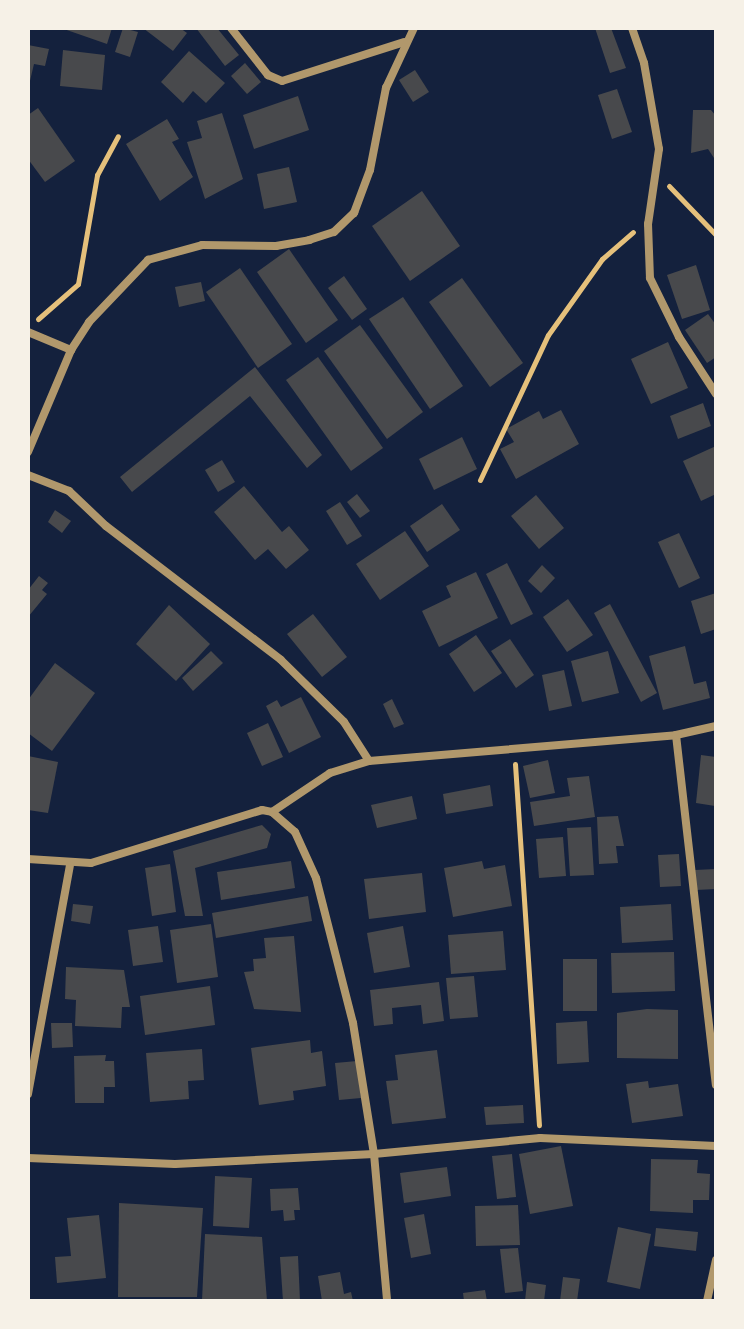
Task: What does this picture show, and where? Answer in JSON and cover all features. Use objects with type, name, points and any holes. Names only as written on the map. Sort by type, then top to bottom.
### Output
[{"type":"street","points":[[231,28],[268,75],[282,81],[404,42]]},
{"type":"street","points":[[28,452],[71,350],[107,301],[158,254],[230,243],[276,246],[309,240],[341,227],[363,195],[386,88],[404,42],[414,28]]},
{"type":"street","points":[[632,28],[647,77],[659,149],[648,224],[650,278],[679,337],[716,394]]},
{"type":"street","points":[[28,330],[71,350]]},
{"type":"street","points":[[28,475],[69,491],[106,526],[281,660],[344,722],[369,761]]},
{"type":"street","points":[[28,859],[70,866],[247,813],[272,812],[330,773],[369,761],[676,735],[716,726]]},
{"type":"street","points":[[676,735],[716,1085]]},
{"type":"street","points":[[272,812],[295,832],[316,878],[353,1023],[374,1154],[387,1301]]},
{"type":"street","points":[[28,1094],[70,866]]},
{"type":"street","points":[[28,1158],[175,1164],[374,1154],[540,1138],[716,1146]]},
{"type":"street","points":[[707,1301],[716,1260]]},
{"type":"path","points":[[28,330],[78,284],[97,175],[118,136]]},
{"type":"path","points":[[657,174],[716,235]]},
{"type":"path","points":[[480,480],[548,335],[602,259],[623,237],[648,224]]},
{"type":"path","points":[[514,751],[540,1138]]},
{"type":"building","points":[[61,28],[112,28],[107,44]]},
{"type":"building","points":[[123,28],[138,32],[130,57],[115,52]]},
{"type":"building","points":[[143,28],[180,28],[187,33],[173,51]]},
{"type":"building","points":[[196,28],[217,28],[239,55],[225,66]]},
{"type":"building","points":[[595,28],[611,28],[626,68],[610,73]]},
{"type":"building","points":[[28,45],[49,49],[45,66],[34,64],[29,85]]},
{"type":"building","points":[[63,50],[105,55],[102,90],[60,86]]},
{"type":"building","points":[[189,51],[225,83],[206,103],[193,91],[183,103],[161,82]]},
{"type":"building","points":[[245,63],[261,82],[247,94],[231,76]]},
{"type":"building","points":[[415,70],[429,92],[413,102],[399,80]]},
{"type":"building","points":[[617,89],[632,132],[612,139],[598,95]]},
{"type":"building","points":[[298,96],[309,130],[254,149],[243,115]]},
{"type":"building","points":[[38,108],[75,161],[45,182],[28,159],[28,115]]},
{"type":"building","points":[[693,110],[711,110],[716,116],[716,161],[708,149],[691,153]]},
{"type":"building","points":[[222,113],[243,179],[205,199],[187,142],[202,138],[197,121]]},
{"type":"building","points":[[167,119],[179,139],[172,142],[193,177],[160,201],[126,144]]},
{"type":"building","points":[[289,167],[297,202],[264,209],[257,174]]},
{"type":"building","points":[[422,191],[460,246],[410,281],[372,226]]},
{"type":"building","points":[[289,249],[338,320],[306,343],[257,272]]},
{"type":"building","points":[[696,265],[710,310],[682,319],[667,275]]},
{"type":"building","points":[[240,268],[292,344],[258,368],[206,292]]},
{"type":"building","points":[[344,276],[367,309],[352,320],[328,288]]},
{"type":"building","points":[[462,278],[523,363],[490,387],[429,302]]},
{"type":"building","points":[[201,282],[205,301],[179,307],[175,287]]},
{"type":"building","points":[[403,297],[463,386],[430,409],[369,319]]},
{"type":"building","points":[[708,314],[716,325],[716,357],[707,363],[685,330]]},
{"type":"building","points":[[360,325],[423,412],[387,439],[324,351]]},
{"type":"building","points":[[668,342],[688,388],[651,404],[631,359]]},
{"type":"building","points":[[318,357],[383,448],[351,471],[286,380]]},
{"type":"building","points":[[255,367],[322,455],[307,468],[250,396],[132,492],[120,477]]},
{"type":"building","points":[[703,403],[711,426],[678,439],[670,416]]},
{"type":"building","points":[[561,410],[579,444],[516,479],[500,449],[514,442],[506,429],[539,411],[543,419]]},
{"type":"building","points":[[462,437],[477,469],[434,490],[419,459]]},
{"type":"building","points":[[716,446],[716,494],[701,501],[683,461]]},
{"type":"building","points":[[222,460],[235,482],[218,492],[205,470]]},
{"type":"building","points":[[244,486],[282,532],[289,526],[309,550],[286,569],[268,549],[255,560],[214,512]]},
{"type":"building","points":[[357,494],[370,511],[360,518],[347,502]]},
{"type":"building","points":[[536,495],[564,528],[539,549],[511,516]]},
{"type":"building","points":[[340,502],[362,536],[347,545],[326,511]]},
{"type":"building","points":[[442,504],[460,530],[427,552],[410,526]]},
{"type":"building","points":[[55,510],[71,521],[62,533],[48,522]]},
{"type":"building","points":[[405,531],[429,566],[380,600],[356,564]]},
{"type":"building","points":[[679,533],[700,578],[679,588],[658,542]]},
{"type":"building","points":[[507,563],[533,614],[511,625],[486,574]]},
{"type":"building","points":[[542,565],[555,578],[541,593],[528,581]]},
{"type":"building","points":[[476,572],[498,618],[439,647],[422,611],[451,597],[446,586]]},
{"type":"building","points":[[39,576],[48,583],[42,590],[47,594],[28,617],[28,590]]},
{"type":"building","points":[[716,593],[716,629],[701,634],[691,601]]},
{"type":"building","points":[[568,599],[593,635],[567,652],[543,617]]},
{"type":"building","points":[[610,604],[657,693],[641,702],[594,613]]},
{"type":"building","points":[[169,605],[210,644],[176,681],[136,644]]},
{"type":"building","points":[[313,614],[347,657],[322,677],[287,634]]},
{"type":"building","points":[[476,635],[502,673],[474,692],[449,654]]},
{"type":"building","points":[[510,639],[534,675],[516,688],[491,651]]},
{"type":"building","points":[[685,646],[694,684],[706,681],[710,698],[663,710],[649,656]]},
{"type":"building","points":[[211,651],[223,663],[193,691],[182,678]]},
{"type":"building","points":[[608,651],[619,693],[582,702],[571,661]]},
{"type":"building","points":[[55,663],[95,693],[52,751],[28,733],[28,700]]},
{"type":"building","points":[[564,670],[572,706],[549,711],[542,675]]},
{"type":"building","points":[[301,697],[321,737],[289,753],[266,706],[277,700],[281,707]]},
{"type":"building","points":[[392,699],[404,724],[394,728],[383,704]]},
{"type":"building","points":[[268,723],[283,757],[262,766],[247,733]]},
{"type":"building","points":[[701,755],[716,757],[715,806],[696,803]]},
{"type":"building","points":[[28,756],[58,762],[48,813],[28,810]]},
{"type":"building","points":[[548,760],[555,793],[530,798],[523,766]]},
{"type":"building","points":[[589,776],[595,817],[534,826],[530,802],[570,796],[567,778]]},
{"type":"building","points":[[490,785],[493,806],[446,814],[443,794]]},
{"type":"building","points":[[412,796],[417,819],[377,828],[371,805]]},
{"type":"building","points":[[618,816],[624,846],[616,846],[618,863],[599,864],[597,817]]},
{"type":"building","points":[[262,825],[271,834],[267,848],[195,868],[203,916],[185,916],[173,851]]},
{"type":"building","points":[[591,827],[594,875],[570,876],[567,828]]},
{"type":"building","points":[[563,837],[566,876],[539,878],[536,839]]},
{"type":"building","points":[[679,854],[681,886],[660,887],[658,855]]},
{"type":"building","points":[[291,861],[295,888],[221,900],[217,872]]},
{"type":"building","points":[[482,861],[484,869],[505,865],[512,906],[453,917],[444,868]]},
{"type":"building","points":[[170,864],[176,912],[152,916],[145,868]]},
{"type":"building","points":[[716,869],[716,889],[696,890],[695,870]]},
{"type":"building","points":[[422,873],[426,912],[369,919],[364,879]]},
{"type":"building","points":[[308,896],[312,921],[216,938],[212,913]]},
{"type":"building","points":[[73,904],[93,906],[90,924],[71,921]]},
{"type":"building","points":[[671,904],[673,940],[622,943],[620,907]]},
{"type":"building","points":[[211,924],[218,977],[177,983],[170,930]]},
{"type":"building","points":[[158,926],[163,962],[133,966],[128,930]]},
{"type":"building","points":[[403,926],[410,967],[374,973],[367,933]]},
{"type":"building","points":[[503,931],[506,970],[451,974],[448,935]]},
{"type":"building","points":[[294,936],[301,1012],[254,1009],[244,972],[254,971],[253,959],[266,958],[264,938]]},
{"type":"building","points":[[674,952],[675,991],[612,993],[611,953]]},
{"type":"building","points":[[563,959],[597,959],[597,1011],[563,1011]]},
{"type":"building","points":[[66,967],[124,970],[130,1007],[122,1007],[121,1028],[75,1026],[76,1000],[65,999]]},
{"type":"building","points":[[474,976],[478,1017],[450,1019],[446,978]]},
{"type":"building","points":[[439,982],[444,1021],[423,1024],[421,1005],[392,1008],[393,1024],[374,1026],[370,990]]},
{"type":"building","points":[[210,986],[215,1025],[145,1035],[140,996]]},
{"type":"building","points":[[647,1009],[678,1010],[678,1059],[617,1058],[617,1013]]},
{"type":"building","points":[[587,1021],[589,1062],[557,1064],[556,1023]]},
{"type":"building","points":[[51,1023],[72,1023],[73,1047],[52,1048]]},
{"type":"building","points":[[310,1040],[311,1053],[322,1051],[326,1086],[293,1091],[294,1100],[259,1105],[251,1048]]},
{"type":"building","points":[[202,1049],[204,1080],[188,1081],[189,1099],[150,1102],[146,1053]]},
{"type":"building","points":[[437,1050],[446,1118],[392,1124],[386,1081],[398,1080],[395,1055]]},
{"type":"building","points":[[106,1055],[105,1061],[114,1061],[115,1087],[104,1087],[104,1103],[75,1103],[74,1056]]},
{"type":"building","points":[[357,1061],[361,1098],[339,1100],[335,1063]]},
{"type":"building","points":[[648,1081],[649,1088],[678,1084],[683,1116],[632,1123],[626,1084]]},
{"type":"building","points":[[523,1105],[524,1123],[486,1125],[484,1107]]},
{"type":"building","points":[[561,1146],[573,1206],[530,1214],[519,1154]]},
{"type":"building","points":[[512,1154],[516,1197],[497,1199],[492,1156]]},
{"type":"building","points":[[651,1159],[698,1160],[697,1173],[710,1174],[709,1200],[693,1200],[693,1213],[650,1211]]},
{"type":"building","points":[[447,1167],[451,1196],[404,1203],[400,1173]]},
{"type":"building","points":[[215,1176],[252,1178],[249,1228],[213,1226]]},
{"type":"building","points":[[298,1188],[300,1210],[294,1210],[295,1220],[284,1221],[283,1210],[271,1211],[270,1189]]},
{"type":"building","points":[[119,1203],[203,1208],[197,1297],[118,1297]]},
{"type":"building","points":[[518,1205],[520,1245],[476,1246],[475,1206]]},
{"type":"building","points":[[424,1214],[431,1254],[411,1258],[404,1218]]},
{"type":"building","points":[[99,1215],[106,1278],[57,1283],[55,1257],[71,1256],[67,1218]]},
{"type":"building","points":[[618,1227],[651,1234],[640,1289],[607,1282]]},
{"type":"building","points":[[656,1228],[698,1232],[696,1251],[654,1246]]},
{"type":"building","points":[[205,1234],[262,1237],[267,1301],[202,1301]]},
{"type":"building","points":[[518,1248],[523,1291],[505,1293],[500,1249]]},
{"type":"building","points":[[298,1256],[300,1301],[283,1301],[280,1257]]},
{"type":"building","points":[[340,1272],[344,1294],[351,1292],[353,1301],[322,1301],[318,1276]]},
{"type":"building","points":[[563,1277],[580,1279],[577,1301],[560,1301]]},
{"type":"building","points":[[527,1282],[546,1285],[544,1301],[525,1301]]},
{"type":"building","points":[[485,1290],[487,1301],[464,1301],[463,1293]]}]
